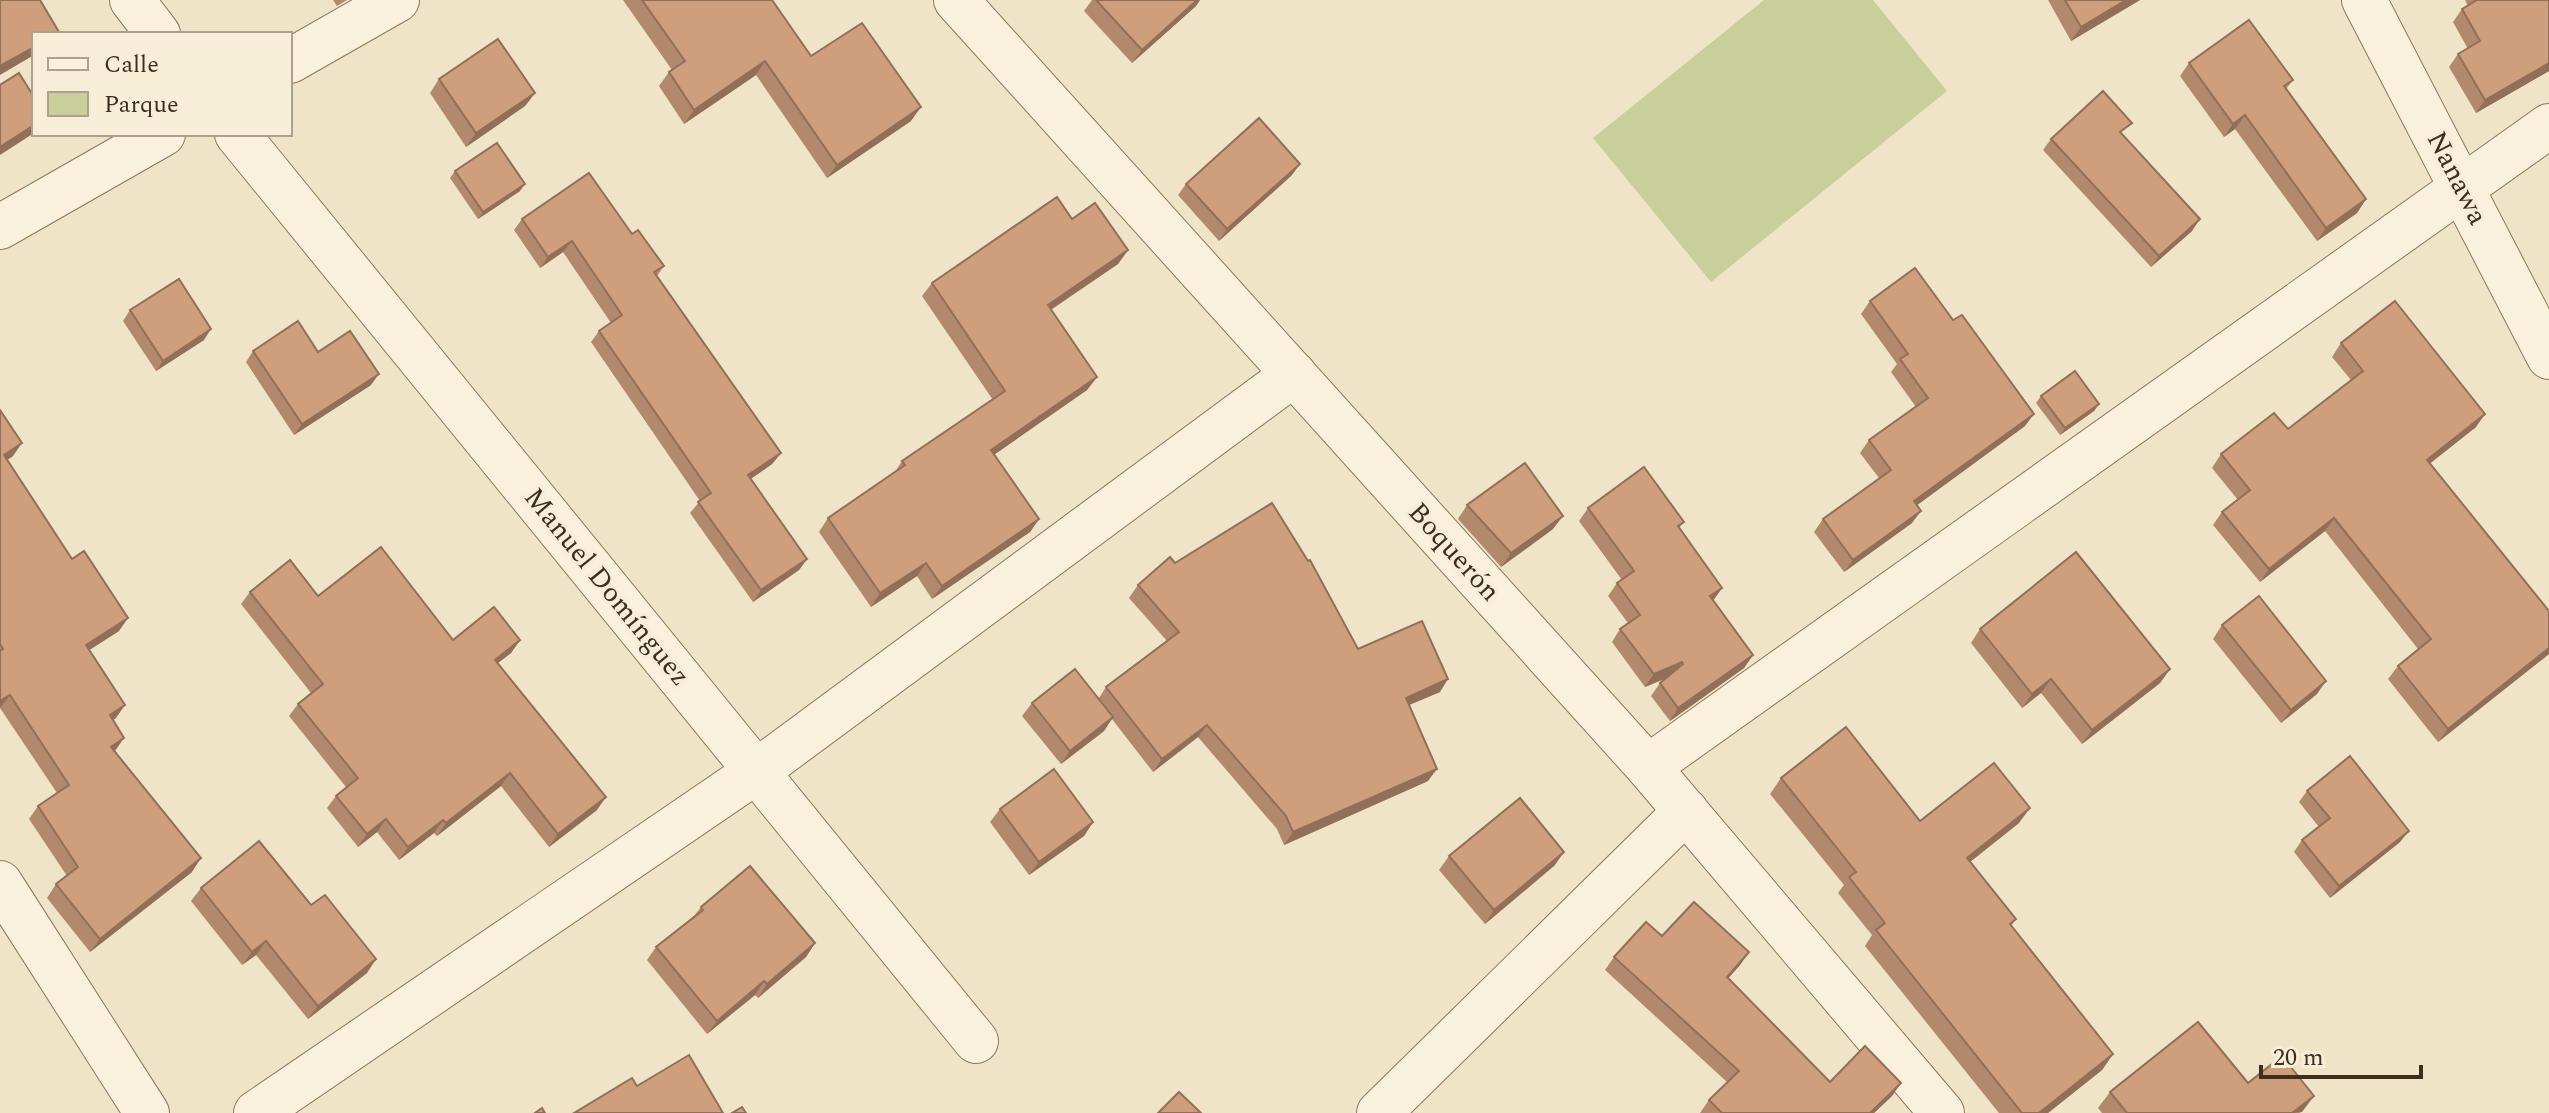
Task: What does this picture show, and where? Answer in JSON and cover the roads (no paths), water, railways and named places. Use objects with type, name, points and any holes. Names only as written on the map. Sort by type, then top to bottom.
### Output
[{"type":"street","points":[[132,0],[156,32]]},
{"type":"street","points":[[292,60],[397,0]]},
{"type":"street","name":"Boquerón","points":[[956,0],[1648,767],[1942,1113]]},
{"type":"street","name":"Nanawa","points":[[2364,0],[2549,357]]},
{"type":"street","points":[[1648,767],[2549,126]]},
{"type":"street","points":[[0,227],[159,136]]},
{"type":"street","name":"Manuel Domínguez","points":[[239,136],[976,1041]]},
{"type":"street","points":[[256,1113],[757,771],[1294,374]]},
{"type":"street","points":[[1379,1113],[1686,811]]},
{"type":"street","points":[[0,883],[147,1113]]}]
